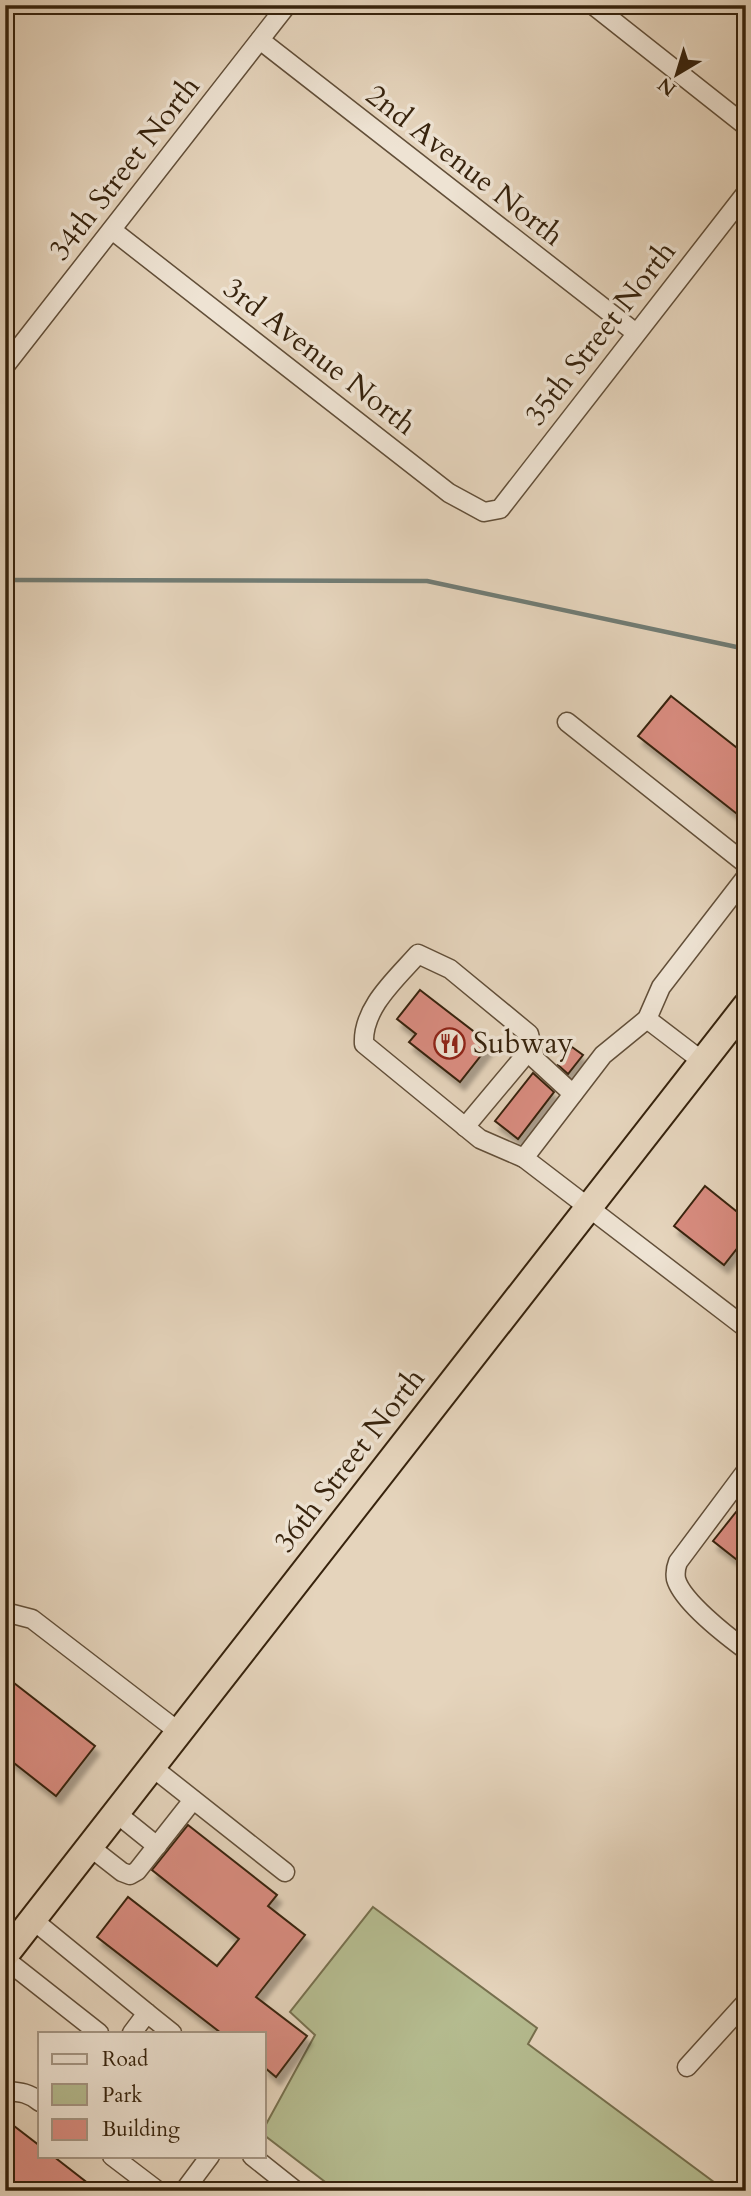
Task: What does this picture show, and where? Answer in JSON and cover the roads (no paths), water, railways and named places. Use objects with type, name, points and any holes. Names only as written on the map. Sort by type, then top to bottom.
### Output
[{"type":"highway","name":"36th Street North","points":[[5,1957],[746,1006]]},
{"type":"street","name":"34th Street North","points":[[5,366],[288,5]]},
{"type":"street","points":[[593,5],[746,126]]},
{"type":"street","name":"2nd Avenue North","points":[[260,40],[636,333]]},
{"type":"street","name":"35th Street North","points":[[499,509],[746,193]]},
{"type":"street","name":"3rd Avenue North","points":[[112,229],[449,493],[484,512],[499,509]]},
{"type":"street","points":[[567,722],[746,864]]},
{"type":"street","points":[[524,1158],[603,1055],[647,1019],[661,987],[746,877]]},
{"type":"street","points":[[573,1094],[536,1059],[529,1034],[450,970],[418,954],[380,997],[364,1029],[365,1044],[480,1139],[524,1158],[746,1328]]},
{"type":"street","points":[[647,1019],[702,1061]]},
{"type":"street","points":[[465,1127],[532,1047]]},
{"type":"street","points":[[746,1471],[678,1562],[676,1571],[676,1581],[694,1606],[721,1632],[746,1650]]},
{"type":"street","points":[[5,1612],[32,1619],[179,1732]]},
{"type":"street","points":[[152,1767],[285,1872]]},
{"type":"street","points":[[90,1847],[122,1872],[130,1875],[137,1871],[193,1800]]},
{"type":"street","points":[[116,1813],[157,1846]]},
{"type":"street","points":[[33,1920],[171,2032]]},
{"type":"street","points":[[5,1957],[98,2032]]},
{"type":"street","points":[[687,2067],[746,2002]]},
{"type":"street","points":[[133,2032],[147,2014]]},
{"type":"street","points":[[5,2094],[7,2091],[31,2094],[38,2100]]},
{"type":"street","points":[[115,2158],[158,2191]]},
{"type":"street","points":[[184,2191],[209,2158]]},
{"type":"street","points":[[255,2158],[296,2191]]},
{"type":"waterway","points":[[5,580],[427,581],[746,649]]},
{"type":"place","name":"Subway","points":[[450,1043]]}]
